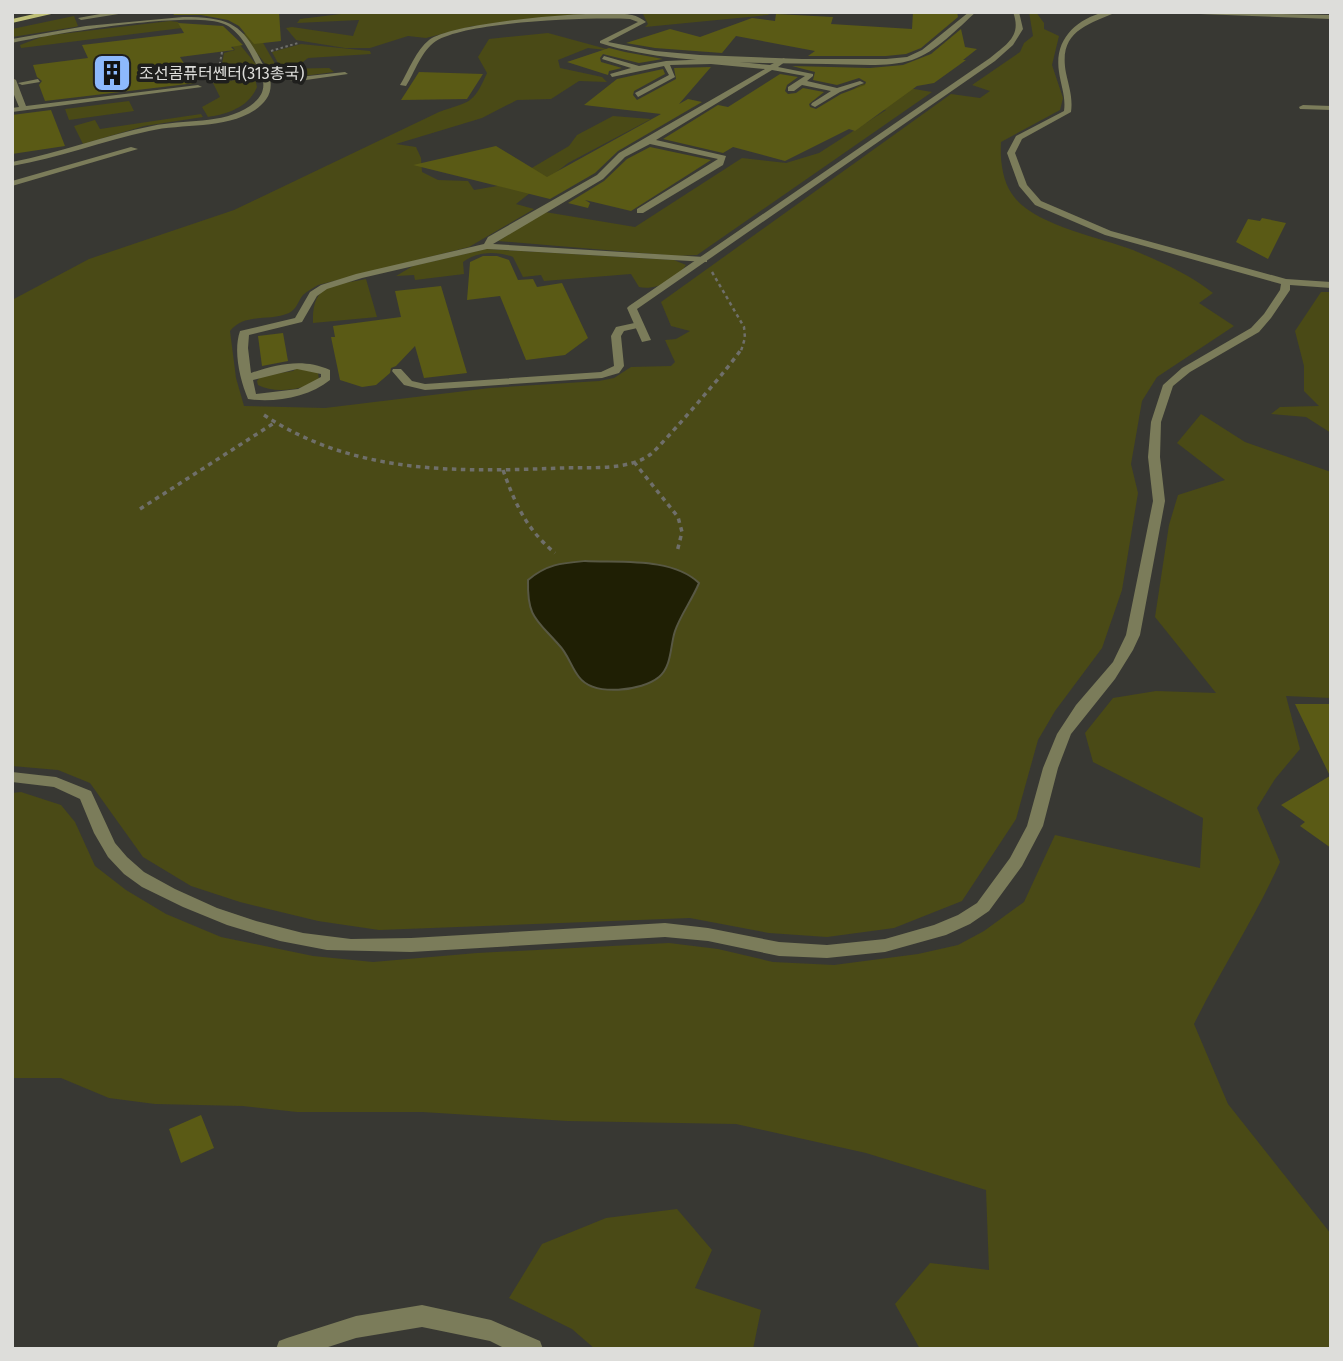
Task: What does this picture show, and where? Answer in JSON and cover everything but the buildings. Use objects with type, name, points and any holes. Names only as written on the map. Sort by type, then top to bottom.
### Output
[{"type":"main road","points":[[12,21],[56,12]]},
{"type":"street","points":[[86,29],[80,15],[128,12]]},
{"type":"street","points":[[154,12],[160,21]]},
{"type":"street","points":[[404,85],[433,40],[443,34],[488,26],[631,16],[643,22],[603,40],[606,45],[784,60],[866,62],[916,56],[973,12]]},
{"type":"street","points":[[646,340],[632,308],[1004,48],[1019,32],[1016,12]]},
{"type":"street","points":[[1114,12],[1076,25],[1063,46],[1062,66],[1069,104],[1067,112],[1029,132],[1013,144],[1011,153],[1023,186],[1031,197],[1048,210],[1154,247],[1286,282],[1331,285]]},
{"type":"street","points":[[1200,12],[1331,17]]},
{"type":"street","points":[[12,41],[86,29],[195,17],[223,21],[234,27],[266,75],[268,86],[264,98],[246,111],[229,117],[152,128],[58,156],[12,164]]},
{"type":"street","points":[[604,58],[636,67]]},
{"type":"street","points":[[487,246],[491,239],[600,177],[622,155],[784,60]]},
{"type":"street","points":[[612,75],[636,67],[703,61],[774,67],[811,75],[790,89]]},
{"type":"street","points":[[638,95],[673,76],[666,63]]},
{"type":"street","points":[[266,75],[299,79],[345,74]]},
{"type":"street","points":[[12,80],[23,108]]},
{"type":"street","points":[[22,83],[38,81]]},
{"type":"street","points":[[800,82],[837,90]]},
{"type":"street","points":[[815,104],[837,90],[860,83]]},
{"type":"street","points":[[12,110],[198,86]]},
{"type":"street","points":[[1303,107],[1331,108]]},
{"type":"street","points":[[640,211],[723,158],[649,141]]},
{"type":"street","points":[[12,184],[134,149]]},
{"type":"street","points":[[247,378],[288,366],[313,367],[326,372],[326,378],[321,383],[302,391],[252,397],[247,378],[242,340],[244,333],[299,320],[313,294],[324,287],[359,276],[487,246],[704,260]]},
{"type":"street","points":[[12,777],[56,782],[86,796],[114,853],[136,875],[174,896],[229,921],[310,940],[373,946],[667,930],[717,934],[782,950],[834,951],[896,944],[942,930],[984,906],[1023,853],[1034,828],[1062,736],[1081,709],[1112,677],[1127,652],[1133,635],[1159,501],[1154,457],[1156,422],[1168,385],[1186,370],[1255,330],[1285,290],[1286,282]]},
{"type":"street","points":[[397,372],[408,383],[425,387],[602,375],[615,371],[619,366],[616,336],[620,329],[639,324]]},
{"type":"street","points":[[287,1349],[356,1327],[422,1316],[491,1331],[532,1349]]},
{"type":"path","points":[[270,51],[298,43]]},
{"type":"path","points":[[222,52],[219,68],[222,81]]},
{"type":"path","points":[[198,86],[266,75]]},
{"type":"path","points":[[252,397],[260,411],[274,423],[327,447],[387,463],[503,470],[577,468],[633,461],[651,454],[704,397],[743,346],[744,327],[704,260]]},
{"type":"path","points":[[140,509],[274,423]]},
{"type":"path","points":[[633,461],[663,497],[681,525],[682,536],[677,552]]},
{"type":"path","points":[[503,470],[518,513],[534,537],[555,553]]},
{"type":"shaded area","points":[[357,12],[771,12],[768,15],[645,27],[648,24],[643,14],[632,13],[473,26],[426,38],[408,36],[370,48],[345,48],[296,40],[286,28],[353,36],[359,20],[297,23],[300,19]]},
{"type":"shaded area","points":[[1029,12],[1036,12],[1044,23],[1044,29],[1059,36],[1052,65],[1063,98],[1060,110],[1001,142],[1002,169],[1012,194],[1022,205],[1050,222],[1133,250],[1194,280],[1213,293],[1199,303],[1234,326],[1157,377],[1142,401],[1131,464],[1138,493],[1122,590],[1102,648],[1055,711],[1038,740],[1016,819],[962,901],[894,928],[827,937],[769,933],[690,918],[379,930],[318,921],[240,902],[191,886],[143,857],[90,783],[58,770],[12,766],[12,300],[89,259],[234,210],[439,112],[464,103],[474,97],[487,73],[478,57],[489,39],[548,33],[614,51],[588,48],[558,60],[560,68],[602,77],[607,82],[579,81],[551,99],[517,100],[482,118],[396,144],[416,147],[421,158],[422,172],[438,180],[468,181],[474,190],[503,185],[569,146],[577,135],[613,116],[651,119],[568,163],[516,204],[534,209],[469,247],[318,285],[303,295],[289,313],[250,319],[236,325],[230,331],[236,378],[244,406],[325,408],[490,388],[599,381],[614,378],[631,367],[671,366],[675,362],[665,340],[676,339],[690,331],[671,326],[661,302],[951,94],[980,98],[990,91],[972,85],[1020,52],[1024,43],[1033,36]]},
{"type":"shaded area","points":[[74,16],[78,26],[12,37],[12,29]]},
{"type":"shaded area","points":[[178,22],[182,28],[21,48],[20,45],[44,36]]},
{"type":"shaded area","points":[[251,33],[262,41],[278,69],[329,68],[334,72],[296,77],[274,75],[242,34]]},
{"type":"shaded area","points":[[232,35],[260,72],[224,79],[221,70],[224,53],[235,50],[225,36]]},
{"type":"shaded area","points":[[301,44],[370,51],[371,54],[308,58],[299,65],[280,67],[272,52]]},
{"type":"shaded area","points":[[255,78],[257,87],[249,100],[223,114],[208,117],[202,107],[220,97],[213,83]]},
{"type":"shaded area","points":[[873,82],[932,92],[697,255],[677,256],[498,241],[545,212],[635,227],[742,158],[786,163],[819,153],[886,110],[836,100],[860,85]]},
{"type":"shaded area","points":[[129,101],[134,111],[69,120],[65,109]]},
{"type":"shaded area","points":[[201,114],[203,117],[144,126],[83,144],[74,126],[95,120],[100,129]]},
{"type":"shaded area","points":[[486,249],[674,260],[686,265],[666,283],[646,288],[639,287],[631,274],[544,281],[541,275],[523,277],[513,257],[494,253],[474,256],[463,262],[464,274],[415,280],[414,275],[396,276],[413,266]]},
{"type":"shaded area","points":[[366,279],[377,317],[313,323],[316,300],[320,293],[334,285]]},
{"type":"shaded area","points":[[1321,292],[1331,292],[1331,433],[1306,417],[1271,414],[1280,407],[1319,406],[1304,391],[1304,366],[1295,331]]},
{"type":"shaded area","points":[[297,368],[318,372],[319,380],[289,390],[258,385],[257,381],[261,376]]},
{"type":"shaded area","points":[[1201,414],[1245,442],[1331,472],[1331,698],[1286,696],[1300,749],[1275,779],[1257,808],[1280,862],[1194,1024],[1228,1104],[1331,1234],[1331,1349],[920,1349],[895,1304],[930,1263],[989,1270],[986,1190],[866,1153],[736,1124],[567,1121],[422,1112],[297,1112],[243,1106],[155,1104],[109,1098],[61,1078],[12,1078],[12,793],[21,792],[61,805],[75,822],[95,866],[126,890],[166,914],[221,937],[313,956],[373,962],[477,953],[669,943],[718,949],[773,962],[834,965],[918,954],[958,945],[984,931],[1024,902],[1055,835],[1200,868],[1203,818],[1093,762],[1085,733],[1113,698],[1156,691],[1216,693],[1155,617],[1169,525],[1178,495],[1225,480],[1177,443]]},
{"type":"shaded area","points":[[585,561],[660,565],[688,575],[699,583],[675,631],[666,667],[659,677],[651,682],[618,690],[586,683],[576,673],[562,649],[534,617],[529,602],[528,580],[555,565]]},
{"type":"shaded area","points":[[677,1209],[712,1250],[695,1288],[761,1310],[753,1349],[595,1349],[572,1329],[509,1298],[542,1244],[606,1218]]},
{"type":"place","name":"조선콤퓨터쎈터(313총국)","points":[[112,73]]}]
